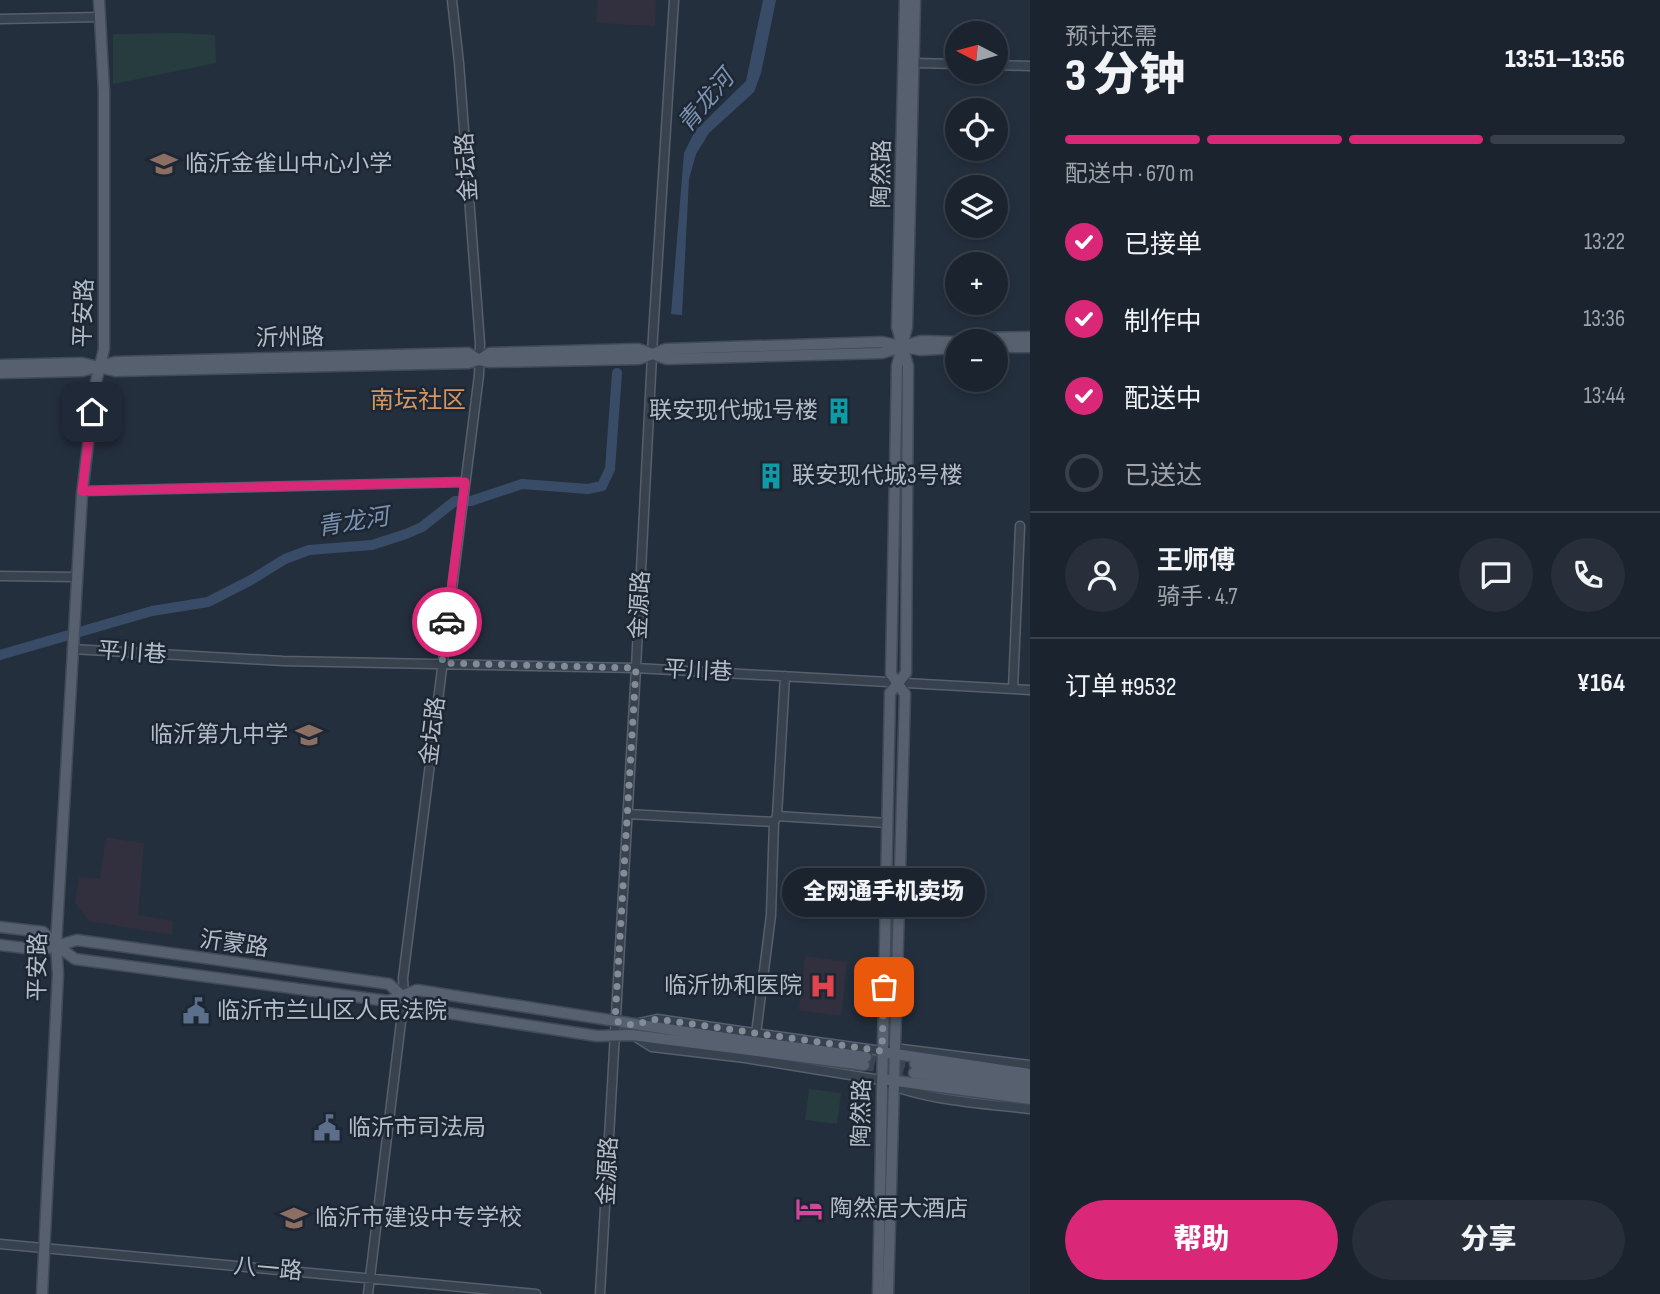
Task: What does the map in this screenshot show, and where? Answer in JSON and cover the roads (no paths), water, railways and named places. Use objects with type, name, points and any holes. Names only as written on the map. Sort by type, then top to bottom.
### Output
[{"type":"main road","name":"平安路","points":[[42,1294],[58,974],[55,945],[76,577],[94,386],[104,349],[104,91],[99,0]]},
{"type":"main road","name":"陶然路","points":[[902,348],[897,327],[905,0]]},
{"type":"main road","name":"陶然路","points":[[888,1294],[905,694],[891,674],[897,366],[907,327],[915,0]]},
{"type":"main road","points":[[905,20],[908,49],[914,41]]},
{"type":"main road","points":[[903,84],[909,76],[912,113]]},
{"type":"main road","name":"沂州路","points":[[902,348],[921,341],[945,342]]},
{"type":"main road","name":"沂州路","points":[[0,373],[82,371],[115,362],[455,354],[468,354],[490,362],[639,359],[666,349],[882,342],[920,350],[945,349]]},
{"type":"main road","points":[[1008,342],[1030,344]]},
{"type":"main road","points":[[1008,342],[1030,344]]},
{"type":"main road","points":[[1008,347],[1030,344]]},
{"type":"main road","name":"沂州路","points":[[0,365],[82,363],[100,366]]},
{"type":"main road","name":"陶然路","points":[[878,1294],[890,693],[898,683]]},
{"type":"main road","name":"沂蒙路","points":[[0,927],[43,932],[55,945],[75,958],[388,1001],[417,990],[615,1021],[632,1030]]},
{"type":"main road","name":"沂蒙路","points":[[0,945],[42,950],[77,940],[389,984],[415,1008],[597,1036],[615,1036],[632,1030]]},
{"type":"main road","points":[[632,1030],[865,1061]]},
{"type":"main road","points":[[882,1051],[1030,1074]]},
{"type":"main road","points":[[1030,1081],[914,1069],[1030,1090]]},
{"type":"main road","points":[[881,1080],[893,1084],[1030,1100]]},
{"type":"street","name":"金坛路","points":[[368,1294],[404,997],[403,978],[479,360],[460,76],[452,0]]},
{"type":"street","name":"金源路","points":[[600,1294],[674,0]]},
{"type":"street","points":[[0,19],[100,17]]},
{"type":"street","points":[[914,63],[945,64]]},
{"type":"street","points":[[1008,65],[1030,66]]},
{"type":"street","points":[[82,491],[465,482]]},
{"type":"street","points":[[1013,689],[1020,526]]},
{"type":"street","points":[[0,576],[76,577]]},
{"type":"street","name":"平川巷","points":[[72,645],[283,661],[636,668],[1030,690]]},
{"type":"street","points":[[756,1034],[771,915],[785,676]]},
{"type":"street","points":[[628,814],[888,823]]},
{"type":"street","points":[[881,1080],[745,1058],[652,1047],[632,1030],[657,1019],[882,1051]]},
{"type":"street","points":[[894,1051],[1030,1065]]},
{"type":"street","points":[[893,1084],[921,1094],[1030,1109]]},
{"type":"street","name":"八一路","points":[[0,1244],[536,1294]]},
{"type":"water","points":[[763,0],[776,0],[761,73],[754,92],[709,133],[696,154],[689,179],[682,315],[671,314],[684,153],[695,131],[746,81]]},
{"type":"waterway","name":"青龙河","points":[[0,655],[152,611],[208,602],[285,559],[309,550],[372,545],[406,534],[422,527],[455,501],[471,501],[522,484],[588,489],[602,486],[610,469],[617,373]]},
{"type":"tunnel","points":[[866,1057],[915,1064]]},
{"type":"tunnel","points":[[864,1065],[914,1073]]},
{"type":"place","name":"临沂金雀山中心小学","points":[[164,164]]},
{"type":"place","name":"联安现代城1号楼","points":[[839,411]]},
{"type":"place","name":"联安现代城3号楼","points":[[771,476]]},
{"type":"place","name":"临沂第九中学","points":[[309,735]]},
{"type":"place","name":"临沂协和医院","points":[[823,986]]},
{"type":"place","name":"全网通手机卖场","points":[[884,987]]},
{"type":"place","name":"临沂市兰山区人民法院","points":[[196,1011]]},
{"type":"place","name":"临沂市司法局","points":[[327,1128]]},
{"type":"place","name":"陶然居大酒店","points":[[809,1209]]},
{"type":"place","name":"临沂市建设中专学校","points":[[294,1218]]},
{"type":"district","name":"南坛社区","points":[[418,400]]}]
